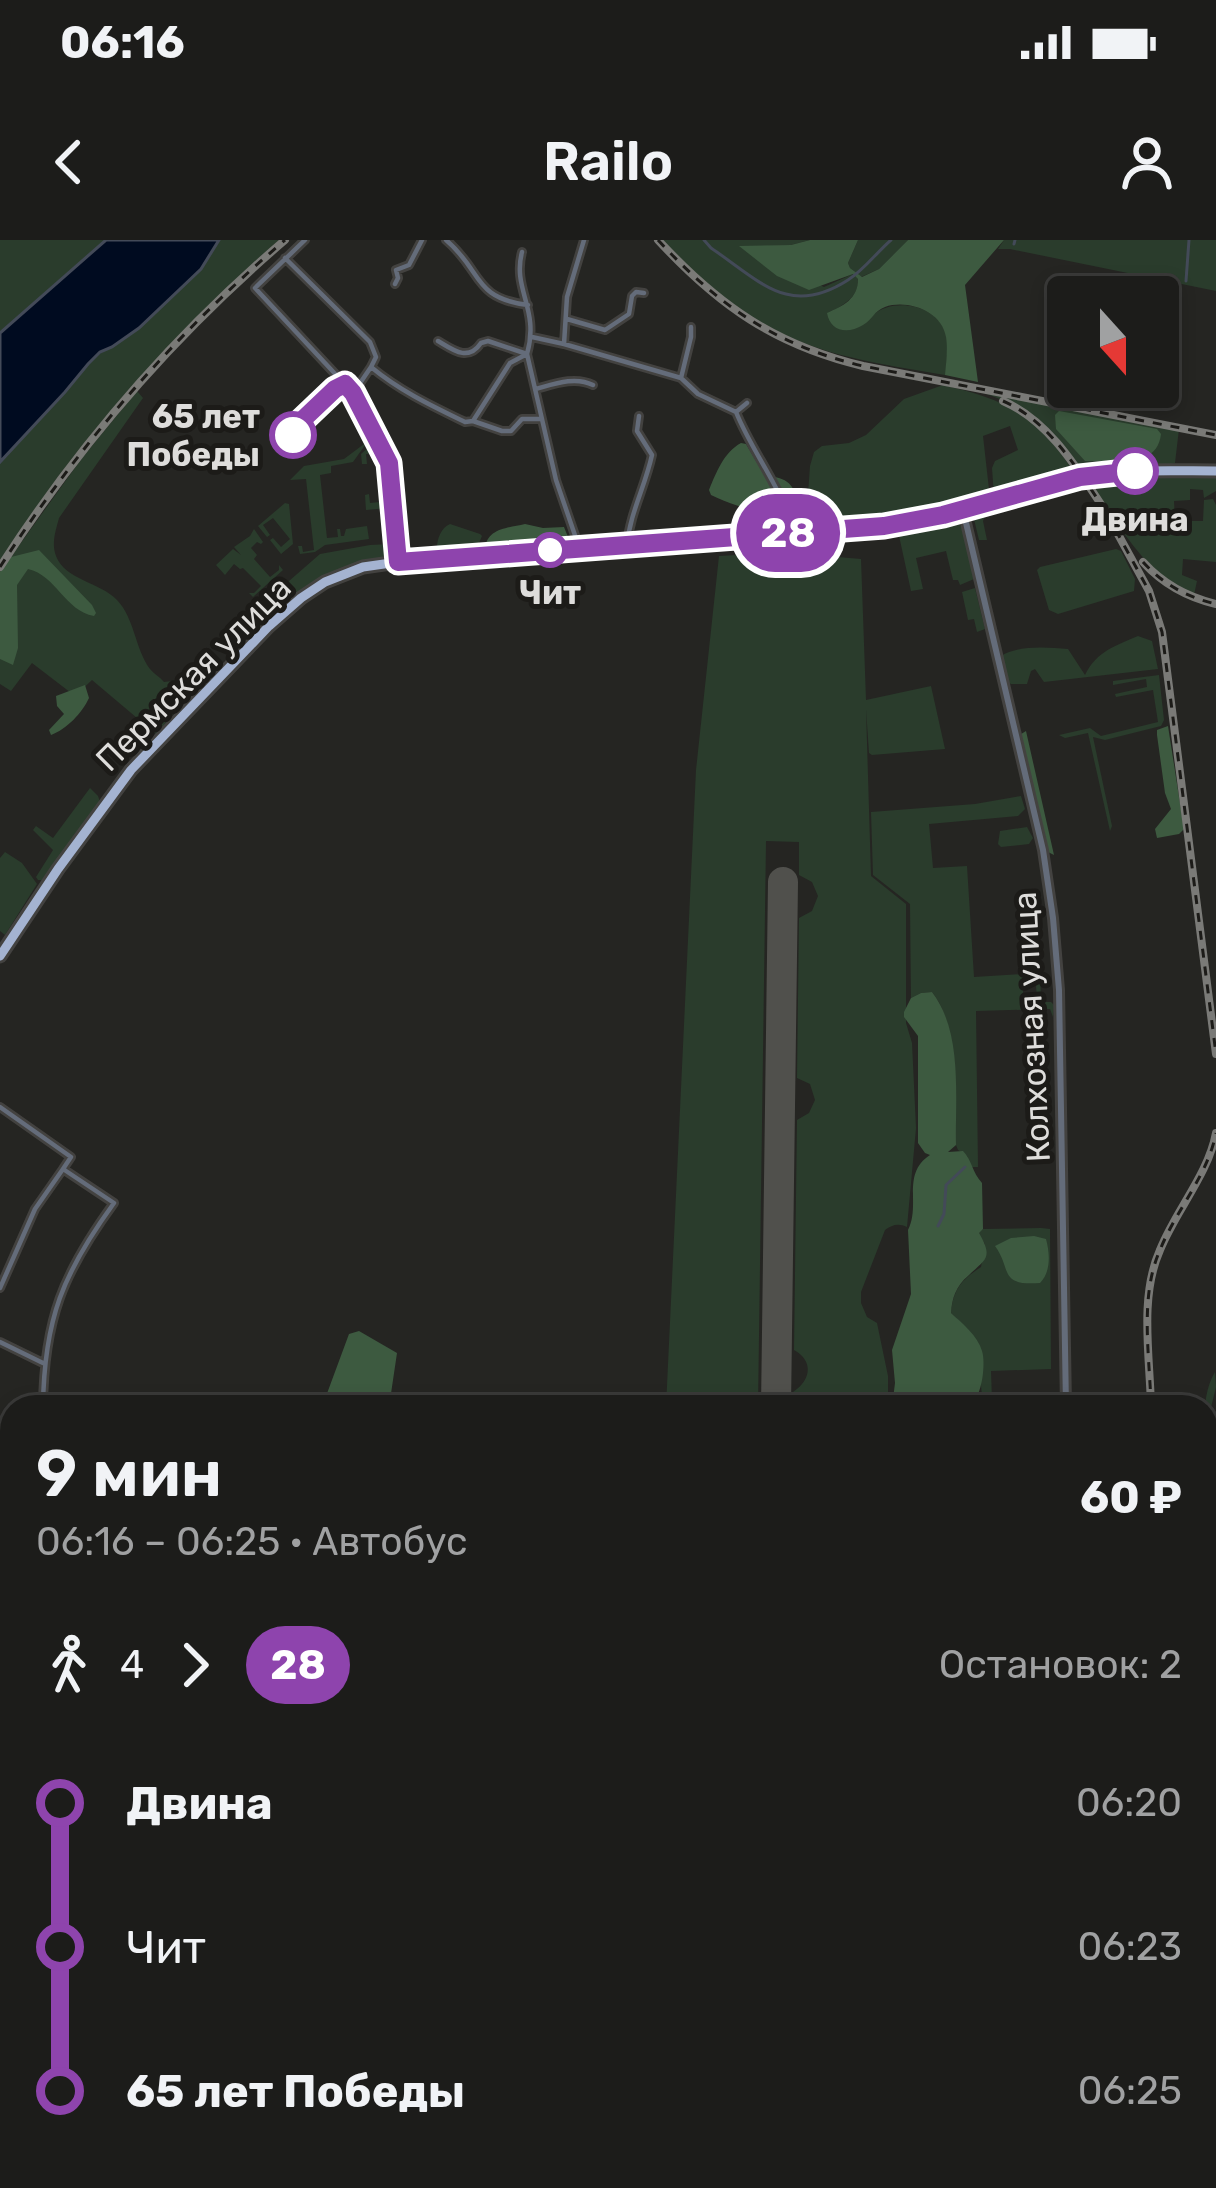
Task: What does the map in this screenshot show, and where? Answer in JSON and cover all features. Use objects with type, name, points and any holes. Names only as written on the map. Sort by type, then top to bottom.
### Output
[{"type":"main road","name":"Пермская улица","points":[[0,956],[117,787],[161,737],[301,598],[363,567],[900,524],[1100,474],[1216,471]]},
{"type":"street","points":[[305,240],[255,288],[353,393],[389,463],[398,562]]},
{"type":"street","points":[[394,284],[396,269],[409,265],[422,240]]},
{"type":"street","points":[[446,240],[491,295],[528,305]]},
{"type":"street","points":[[564,344],[567,297],[584,240]]},
{"type":"street","points":[[522,252],[519,281],[532,337],[527,354],[563,507],[579,548]]},
{"type":"street","points":[[285,258],[375,350],[371,367],[353,393]]},
{"type":"street","points":[[567,319],[604,330],[629,314],[636,292],[644,293]]},
{"type":"street","points":[[681,378],[691,327]]},
{"type":"street","points":[[532,337],[681,378],[698,394],[736,412],[794,533]]},
{"type":"street","points":[[438,341],[460,353],[468,354],[488,341],[527,354]]},
{"type":"street","points":[[473,421],[510,363],[527,354]]},
{"type":"street","points":[[371,367],[407,393],[465,422],[502,431],[511,430],[522,419],[541,419]]},
{"type":"street","points":[[536,389],[566,381],[593,385]]},
{"type":"street","points":[[736,412],[747,403]]},
{"type":"street","points":[[627,545],[629,517],[652,455],[637,430],[639,416]]},
{"type":"street","name":"Колхозная улица","points":[[963,510],[1046,862],[1055,932],[1066,1395]]},
{"type":"street","points":[[0,1109],[71,1157],[35,1209],[0,1288]]},
{"type":"street","points":[[43,1395],[43,1363],[64,1282],[83,1245],[114,1203],[64,1168]]},
{"type":"street","points":[[0,1342],[43,1363]]},
{"type":"green space","points":[[0,240],[106,240],[0,333]]},
{"type":"green space","points":[[219,240],[279,240],[128,391],[60,474],[0,563],[0,462],[90,362],[201,269]]},
{"type":"green space","points":[[661,240],[810,240],[741,247],[824,287],[853,274],[858,279],[855,293],[838,308],[873,315],[903,305],[934,316],[946,334],[946,373],[864,360],[787,336],[728,301]]},
{"type":"green space","points":[[858,240],[908,240],[879,269],[861,277],[848,263]]},
{"type":"green space","points":[[858,240],[848,263],[862,277],[879,269],[908,240],[1004,240],[965,285],[978,382],[945,375],[946,337],[931,314],[894,305],[857,328],[840,330],[827,313],[852,297],[858,279],[853,274],[809,290],[777,276],[739,246]]},
{"type":"green space","points":[[1004,240],[1216,240],[1216,291],[1179,283],[1179,276],[1142,276],[998,249]]},
{"type":"green space","points":[[943,385],[1020,414],[1048,438],[1076,475],[994,496],[995,461],[1018,450],[1010,426],[983,436],[990,498],[887,520],[797,527],[795,518],[807,509],[814,452],[866,435],[904,399]]},
{"type":"green space","points":[[967,387],[1047,403],[1047,408],[1073,408],[1179,429],[1175,463],[1125,463],[1081,473],[1033,418]]},
{"type":"green space","points":[[137,391],[143,398],[59,518],[54,546],[67,570],[117,600],[145,661],[164,682],[218,663],[156,734],[92,680],[75,696],[32,663],[11,691],[0,684],[0,572]]},
{"type":"green space","points":[[1059,411],[1157,429],[1161,434],[1158,445],[1132,461],[1085,461],[1056,429]]},
{"type":"green space","points":[[364,422],[378,444],[387,468],[390,521],[385,522],[382,510],[388,508],[366,510],[365,495],[369,494],[370,503],[380,502],[376,454],[366,454],[367,464],[362,464],[361,454],[372,438]]},
{"type":"green space","points":[[368,441],[353,462],[331,466],[331,473],[320,475],[327,538],[338,537],[337,529],[344,536],[346,529],[367,526],[369,539],[300,554],[298,546],[303,552],[314,550],[306,479],[290,480],[304,466],[344,459]]},
{"type":"green space","points":[[741,443],[765,476],[791,485],[796,501],[764,510],[711,495],[721,463]]},
{"type":"green space","points":[[1216,474],[1216,491],[1204,498],[1203,490],[1190,489],[1190,500],[1174,501],[1175,521],[1203,521],[1204,500],[1213,499],[1216,505],[1216,562],[1183,559],[1182,575],[1197,581],[1194,595],[1148,562],[1091,485],[1092,479]]},
{"type":"green space","points":[[1082,482],[1084,489],[985,516],[987,540],[979,540],[973,515],[977,510]]},
{"type":"green space","points":[[289,504],[293,544],[281,554],[270,540],[281,547],[290,539],[273,518],[263,525],[267,537],[258,526]]},
{"type":"green space","points":[[957,520],[974,579],[960,585],[953,580],[946,551],[916,558],[923,589],[911,591],[898,531]]},
{"type":"green space","points":[[450,524],[482,536],[476,550],[437,552],[439,536]]},
{"type":"green space","points":[[525,524],[564,527],[568,537],[485,550],[494,533]]},
{"type":"green space","points":[[254,529],[263,542],[251,548],[257,555],[254,559],[270,577],[279,565],[283,570],[253,597],[249,593],[261,586],[243,568],[234,564],[225,575],[216,565],[233,549],[241,555],[234,547]]},
{"type":"green space","points":[[391,544],[394,551],[388,559],[320,580],[234,652],[219,642],[320,554]]},
{"type":"green space","points":[[1116,549],[1135,579],[1134,591],[1058,614],[1049,610],[1040,567]]},
{"type":"green space","points":[[39,550],[96,613],[84,613],[46,578],[28,569],[17,585],[18,648],[13,665],[0,659],[0,572],[11,557]]},
{"type":"green space","points":[[806,551],[861,559],[866,700],[931,686],[945,749],[872,755],[866,709],[871,876],[906,904],[906,1023],[912,1043],[916,1128],[907,1227],[895,1225],[885,1230],[861,1292],[867,1317],[877,1323],[888,1395],[793,1395],[808,1371],[805,1360],[794,1350],[797,1120],[809,1113],[815,1100],[810,1084],[797,1078],[799,918],[812,911],[818,896],[812,882],[799,875],[799,842],[766,841],[758,1395],[667,1395],[696,770],[719,556]]},
{"type":"green space","points":[[975,588],[985,629],[977,632],[974,619],[968,620],[962,592]]},
{"type":"green space","points":[[1138,636],[1152,641],[1158,669],[1044,682],[1035,669],[1027,684],[1006,681],[1001,656],[1008,652],[1068,649],[1085,675],[1101,655]]},
{"type":"green space","points":[[1159,675],[1161,726],[1105,740],[1093,737],[1110,831],[1088,733],[1059,735],[1090,728],[1101,736],[1158,722],[1153,690],[1115,694],[1147,687],[1146,679],[1113,685],[1113,681]]},
{"type":"green space","points":[[85,685],[89,698],[82,709],[51,735],[49,730],[64,714],[56,696]]},
{"type":"green space","points":[[1168,726],[1184,829],[1157,838],[1155,829],[1171,809],[1157,735],[1157,730]]},
{"type":"green space","points":[[1026,731],[1054,855],[1046,851],[1018,736]]},
{"type":"green space","points":[[90,788],[100,802],[43,880],[38,880],[53,850],[33,830],[36,826],[53,838]]},
{"type":"green space","points":[[1021,796],[1025,809],[1018,816],[929,824],[933,868],[967,866],[974,977],[1040,973],[1041,999],[1037,999],[1036,986],[1023,986],[1023,1002],[1054,1005],[1053,1017],[1050,1009],[976,1011],[978,1167],[971,1167],[956,1145],[948,1025],[932,992],[911,998],[910,904],[873,875],[871,812]]},
{"type":"green space","points":[[1027,827],[1033,838],[1029,844],[998,844],[1000,831]]},
{"type":"green space","points":[[5,852],[22,863],[37,884],[5,935],[0,931],[0,858]]},
{"type":"green space","points":[[932,992],[942,1008],[953,1045],[956,1145],[948,1152],[963,1151],[982,1183],[983,1229],[979,1233],[987,1254],[958,1288],[951,1313],[980,1345],[983,1372],[978,1395],[894,1395],[892,1350],[911,1294],[908,1230],[914,1180],[930,1155],[918,1143],[918,1036],[904,1017],[911,998]]},
{"type":"green space","points":[[983,1229],[1050,1229],[1051,1369],[991,1371],[992,1395],[979,1395],[979,1350],[951,1313],[959,1286],[981,1267],[985,1244],[978,1233]]},
{"type":"green space","points":[[1011,1238],[1046,1239],[1046,1274],[1040,1283],[1018,1282],[1008,1274],[995,1246]]},
{"type":"green space","points":[[359,1331],[397,1353],[391,1395],[326,1395],[349,1334]]},
{"type":"green space","points":[[1215,1372],[1214,1395],[1208,1395]]},
{"type":"water","points":[[106,240],[219,240],[201,269],[139,328],[100,352],[0,462],[0,333]]},
{"type":"waterway","points":[[704,240],[760,283],[776,291],[809,296],[848,280],[891,240]]},
{"type":"waterway","points":[[1014,244],[1015,240]]},
{"type":"waterway","points":[[1186,281],[1189,240]]},
{"type":"waterway","points":[[938,1226],[946,1185],[965,1167]]},
{"type":"runway","points":[[776,1395],[783,882]]},
{"type":"railway","points":[[0,567],[130,393],[204,314],[285,240]]},
{"type":"railway","points":[[658,240],[726,303],[802,347],[863,366],[1216,435]]},
{"type":"railway","points":[[1003,401],[1054,439],[1117,528]]},
{"type":"railway","points":[[1107,514],[1149,591],[1162,632],[1216,1054]]},
{"type":"railway","points":[[1143,562],[1176,589],[1216,604]]},
{"type":"railway","points":[[1150,1395],[1147,1327],[1154,1268],[1216,1133]]},
{"type":"bus line","name":"28","points":[[293,435],[294,428],[335,389],[345,384],[353,393],[391,470],[398,562],[884,526],[943,515],[1080,477],[1135,471]]},
{"type":"place","name":"65 лет Победы","points":[[293,435]]},
{"type":"place","name":"Двина","points":[[1135,471]]},
{"type":"place","name":"Чит","points":[[550,550]]}]
